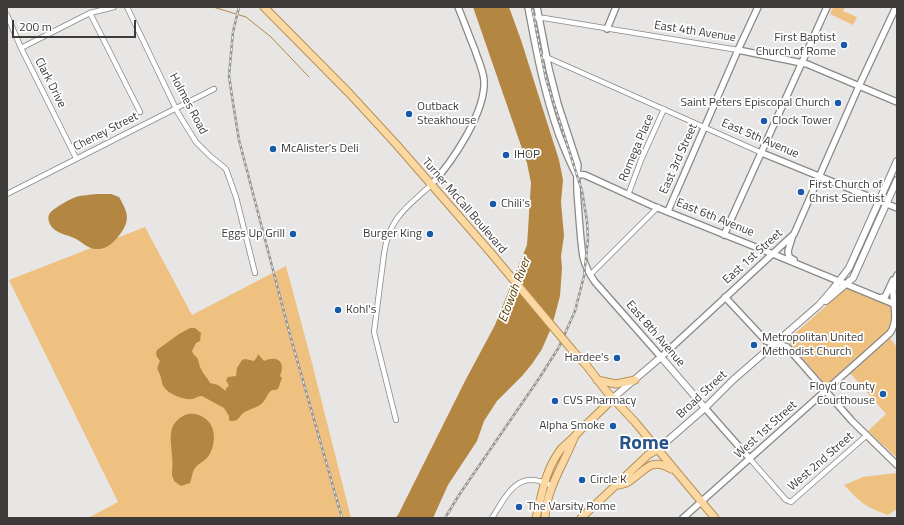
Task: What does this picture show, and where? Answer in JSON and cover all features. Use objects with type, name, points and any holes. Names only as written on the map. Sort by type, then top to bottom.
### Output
[{"type":"main road","name":"Turner McCall Boulevard","points":[[264,7],[356,101],[431,185],[607,392],[658,449],[715,518]]},
{"type":"main road","name":"Broad Street","points":[[820,305],[849,268],[897,161]]},
{"type":"main road","name":"Broad Street","points":[[581,518],[648,455],[658,449],[705,408],[733,380],[853,278],[897,180]]},
{"type":"main road","name":"East 1st Street","points":[[613,398],[661,357]]},
{"type":"main road","name":"East 8th Avenue","points":[[661,357],[705,408]]},
{"type":"main road","points":[[598,380],[616,384],[635,380]]},
{"type":"main road","points":[[536,518],[544,482],[552,462],[562,448],[613,398]]},
{"type":"main road","points":[[545,518],[545,511],[552,486],[575,436]]},
{"type":"main road","points":[[615,487],[630,482],[652,464],[664,465],[675,471]]},
{"type":"street","points":[[21,48],[90,13],[114,7]]},
{"type":"street","name":"Holmes Road","points":[[127,7],[177,108],[178,113],[196,142],[226,169],[236,197],[255,273]]},
{"type":"street","points":[[396,420],[374,332],[385,248],[391,227],[399,215],[431,185],[450,163],[474,119],[483,94],[484,78],[481,67],[458,7]]},
{"type":"street","points":[[528,7],[547,97],[570,163],[576,174]]},
{"type":"street","points":[[537,7],[546,57],[558,104],[578,165],[576,174],[583,257],[590,275]]},
{"type":"street","points":[[607,29],[616,7]]},
{"type":"street","name":"East 3rd Street","points":[[668,211],[758,7]]},
{"type":"street","points":[[724,235],[827,7]]},
{"type":"street","name":"East 1st Street","points":[[661,357],[794,234],[859,86],[896,7]]},
{"type":"street","points":[[90,13],[140,112]]},
{"type":"street","name":"Clark Drive","points":[[7,15],[21,48],[76,158]]},
{"type":"street","name":"East 4th Avenue","points":[[530,18],[539,18],[738,50],[802,63],[897,102]]},
{"type":"street","name":"East 5th Avenue","points":[[537,55],[546,57],[762,153],[897,208]]},
{"type":"street","name":"Cheney Street","points":[[7,194],[214,89]]},
{"type":"street","name":"Romega Place","points":[[628,195],[641,160],[664,109]]},
{"type":"street","name":"East 6th Avenue","points":[[576,174],[585,175],[628,195],[896,305]]},
{"type":"street","name":"East 3rd Street","points":[[590,275],[658,207]]},
{"type":"street","points":[[794,234],[788,250],[788,255],[804,267]]},
{"type":"street","name":"East 8th Avenue","points":[[590,275],[661,357]]},
{"type":"street","points":[[879,298],[885,296],[897,275]]},
{"type":"street","name":"West 1st Street","points":[[683,518],[890,333],[894,324],[896,305],[893,288],[897,275]]},
{"type":"street","points":[[725,298],[766,341],[787,348],[867,435],[897,465]]},
{"type":"street","points":[[705,408],[750,459]]},
{"type":"street","name":"West 2nd Street","points":[[750,459],[788,502],[791,502],[867,435]]},
{"type":"street","points":[[492,518],[507,494],[515,485],[522,481],[538,480],[552,486]]},
{"type":"shaded area","points":[[833,7],[845,7],[843,11],[857,17],[853,25],[830,14]]},
{"type":"shaded area","points":[[145,227],[192,315],[286,266],[351,518],[88,518],[118,502],[9,280]]},
{"type":"shaded area","points":[[850,288],[891,306],[892,323],[888,331],[827,386],[789,343],[791,337],[844,290]]},
{"type":"shaded area","name":"Floyd County Courthouse","points":[[890,338],[897,347],[897,458],[868,431],[886,414],[850,373]]},
{"type":"shaded area","points":[[896,473],[897,509],[888,515],[863,503],[844,485],[863,477]]},
{"type":"water","name":"Etowah River","points":[[473,7],[509,7],[559,160],[563,180],[561,202],[564,236],[561,256],[562,268],[560,296],[552,326],[542,349],[522,376],[497,401],[484,421],[477,441],[448,485],[433,518],[395,518],[398,515],[465,381],[495,325],[527,245],[531,183],[527,163]]},
{"type":"water","points":[[111,194],[119,197],[126,211],[127,219],[124,228],[113,242],[104,248],[93,249],[74,238],[53,229],[48,217],[55,209],[76,197]]},
{"type":"water","points":[[190,328],[195,328],[201,333],[200,341],[196,343],[192,351],[198,359],[200,368],[210,383],[218,385],[226,391],[226,388],[229,386],[226,380],[228,377],[236,376],[237,368],[242,360],[245,359],[254,361],[258,354],[264,361],[276,359],[281,363],[282,371],[280,376],[282,378],[278,389],[270,391],[260,405],[243,413],[237,420],[232,421],[230,421],[224,408],[202,396],[193,399],[185,399],[166,390],[162,384],[158,368],[160,361],[156,352],[179,334]]},
{"type":"water","points":[[188,414],[198,415],[208,421],[213,429],[214,440],[210,454],[195,468],[190,483],[181,486],[174,481],[172,475],[171,431],[176,421]]},
{"type":"waterway","points":[[213,7],[246,17],[271,37],[309,77]]},
{"type":"railway","points":[[239,7],[233,32],[229,76],[239,140],[290,335],[342,518]]},
{"type":"railway","points":[[445,518],[559,347],[575,311],[584,276],[588,239],[587,221],[582,191],[546,79],[532,7]]},
{"type":"place","name":"First Baptist Church of Rome","points":[[844,45]]},
{"type":"place","name":"Saint Peters Episcopal Church","points":[[838,103]]},
{"type":"place","name":"Outback Steakhouse","points":[[409,114]]},
{"type":"place","name":"Clock Tower","points":[[764,121]]},
{"type":"place","name":"McAlister's Deli","points":[[273,149]]},
{"type":"place","name":"IHOP","points":[[506,155]]},
{"type":"place","name":"First Church of Christ Scientist","points":[[801,192]]},
{"type":"place","name":"Chili's","points":[[493,204]]},
{"type":"place","name":"Eggs Up Grill","points":[[293,234]]},
{"type":"place","name":"Burger King","points":[[430,234]]},
{"type":"place","name":"Kohl's","points":[[338,310]]},
{"type":"place","name":"Metropolitan United Methodist Church","points":[[754,345]]},
{"type":"place","name":"Hardee's","points":[[617,358]]},
{"type":"place","name":"Floyd County Courthouse","points":[[883,394]]},
{"type":"place","name":"CVS Pharmacy","points":[[555,401]]},
{"type":"place","name":"Alpha Smoke","points":[[613,426]]},
{"type":"place","name":"Circle K","points":[[582,480]]},
{"type":"place","name":"The Varsity Rome","points":[[519,507]]},
{"type":"district","name":"Rome","points":[[644,444]]}]
